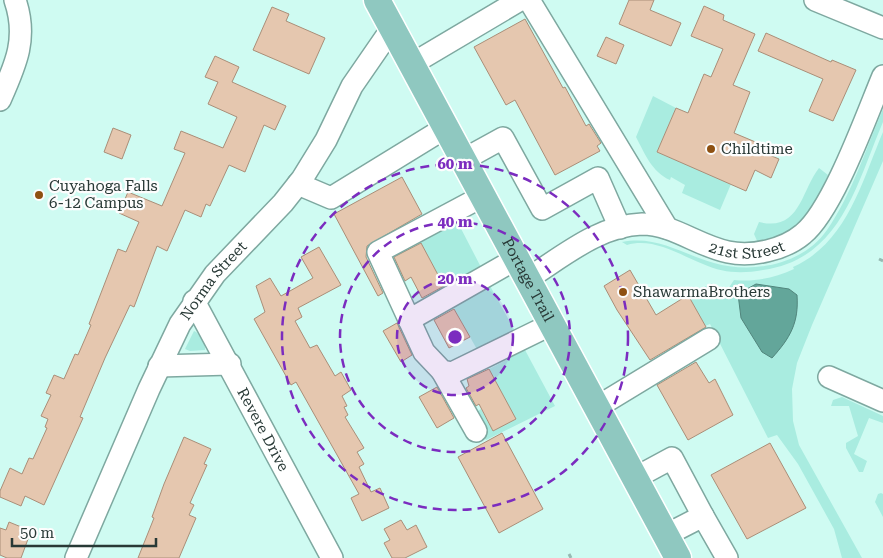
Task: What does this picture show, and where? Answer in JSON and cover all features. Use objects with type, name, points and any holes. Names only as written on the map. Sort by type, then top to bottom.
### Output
[{"type":"main road","name":"Portage Trail","points":[[378,0],[445,128],[678,558]]},
{"type":"street","points":[[1,94],[21,45],[22,19],[15,0]]},
{"type":"street","points":[[412,64],[520,0]]},
{"type":"street","points":[[529,0],[667,228]]},
{"type":"street","points":[[815,0],[883,28]]},
{"type":"street","name":"Norma Street","points":[[76,558],[159,366],[180,324],[194,301],[215,274],[283,203],[298,184],[326,140],[352,86],[392,28]]},
{"type":"street","name":"21st Street","points":[[409,320],[522,269],[620,228],[641,224],[667,228],[720,250],[743,254],[778,247],[803,234],[824,210],[883,76]]},
{"type":"street","points":[[298,184],[331,198],[445,128]]},
{"type":"street","points":[[463,160],[503,138],[542,209],[598,178],[620,228]]},
{"type":"street","points":[[476,431],[442,371],[424,352],[378,252],[483,196]]},
{"type":"street","name":"Revere Drive","points":[[194,301],[230,364],[332,558]]},
{"type":"street","points":[[442,371],[452,374],[552,324]]},
{"type":"street","points":[[597,407],[709,339]]},
{"type":"street","points":[[159,366],[230,364]]},
{"type":"street","points":[[830,377],[883,401]]},
{"type":"street","points":[[635,478],[672,458],[726,558]]},
{"type":"street","points":[[666,535],[704,516]]},
{"type":"shaded area","points":[[653,96],[676,108],[657,152],[731,184],[720,210],[682,193],[685,185],[671,177],[670,180],[664,177],[646,156],[636,137]]},
{"type":"shaded area","points":[[883,109],[883,122],[854,194],[842,215],[828,235],[811,251],[789,263],[763,270],[732,272],[710,267],[656,245],[637,243],[627,245],[622,242],[647,241],[658,243],[714,263],[729,266],[760,267],[791,259],[817,242],[836,216],[851,186]]},
{"type":"shaded area","points":[[883,132],[883,161],[812,325],[797,363],[792,389],[793,421],[799,445],[862,558],[842,558],[834,529],[798,464],[777,435],[768,438],[710,324],[705,326],[688,295],[712,283],[722,298],[734,280],[757,280],[779,275],[794,269],[793,267],[812,256],[827,243],[840,227],[860,190]]},
{"type":"shaded area","points":[[819,168],[828,175],[810,212],[786,233],[758,243],[754,234],[759,222],[773,223],[783,221],[791,215],[798,207]]},
{"type":"shaded area","points":[[455,217],[485,275],[426,305],[423,299],[445,288],[418,238]]},
{"type":"shaded area","points":[[489,284],[520,340],[479,353],[452,305]]},
{"type":"shaded area","points":[[756,284],[789,289],[797,295],[795,322],[784,344],[772,358],[762,352],[741,318],[738,294]]},
{"type":"shaded area","points":[[194,331],[202,339],[205,350],[190,351],[185,349]]},
{"type":"shaded area","points":[[525,350],[555,406],[486,440],[471,416],[481,409],[493,431],[515,419],[489,369]]},
{"type":"shaded area","points":[[842,397],[883,416],[883,423],[869,418],[854,454],[867,461],[863,472],[859,472],[846,448],[846,443],[858,436],[849,406],[831,406],[833,400]]},
{"type":"shaded area","points":[[878,494],[883,494],[883,517],[875,502]]},
{"type":"building","points":[[629,0],[654,0],[650,10],[681,23],[671,46],[619,24]]},
{"type":"building","points":[[704,6],[724,15],[723,20],[755,34],[733,85],[750,92],[734,133],[765,146],[762,152],[779,159],[771,178],[755,170],[746,191],[657,152],[676,108],[688,113],[704,74],[711,77],[723,49],[691,36]]},
{"type":"building","points":[[272,7],[289,14],[286,21],[325,38],[309,74],[253,50]]},
{"type":"building","points":[[525,19],[586,126],[589,124],[601,143],[597,146],[600,151],[555,175],[515,100],[506,105],[474,47]]},
{"type":"building","points":[[766,33],[831,62],[832,60],[856,70],[833,121],[809,111],[823,79],[758,51]]},
{"type":"building","points":[[606,37],[624,45],[616,64],[597,56]]},
{"type":"building","points":[[215,56],[239,67],[232,82],[286,106],[275,130],[264,125],[245,172],[229,165],[210,206],[206,204],[201,217],[185,210],[167,251],[157,246],[134,307],[130,305],[105,358],[80,417],[83,418],[44,505],[25,496],[21,506],[0,497],[0,491],[10,468],[22,474],[29,458],[33,459],[47,428],[45,427],[48,419],[41,416],[51,395],[46,393],[54,375],[64,379],[75,354],[78,355],[91,325],[89,324],[118,249],[126,252],[139,222],[119,213],[128,192],[162,206],[185,153],[174,149],[181,131],[223,148],[237,117],[208,104],[218,82],[205,77]]},
{"type":"building","points":[[113,128],[131,135],[122,159],[104,152]]},
{"type":"building","points":[[402,177],[422,214],[367,246],[366,257],[383,293],[378,296],[334,214]]},
{"type":"building","points":[[421,243],[444,286],[422,298],[411,277],[405,281],[394,257]]},
{"type":"building","points":[[319,247],[341,285],[298,308],[302,317],[295,321],[310,348],[317,345],[335,376],[341,372],[351,390],[342,396],[347,406],[344,407],[348,415],[345,417],[364,448],[357,452],[364,464],[359,467],[371,492],[380,488],[389,508],[362,521],[351,498],[359,494],[296,382],[291,385],[254,319],[265,312],[256,286],[270,278],[281,296],[313,278],[301,257]]},
{"type":"building","points":[[630,270],[656,315],[688,295],[706,327],[650,360],[617,310],[604,286]]},
{"type":"building","points":[[454,309],[470,337],[449,348],[434,320]]},
{"type":"building","points":[[397,323],[412,355],[401,362],[383,331]]},
{"type":"building","points":[[696,362],[709,383],[715,379],[733,415],[688,440],[657,385]]},
{"type":"building","points":[[489,369],[516,419],[493,431],[479,404],[476,406],[466,388],[469,386],[467,379]]},
{"type":"building","points":[[437,387],[454,418],[437,428],[419,397]]},
{"type":"building","points":[[502,433],[543,509],[499,533],[458,457]]},
{"type":"building","points":[[184,437],[211,449],[204,464],[207,465],[190,503],[194,505],[189,515],[196,518],[179,558],[138,558],[154,518],[152,517],[164,484]]},
{"type":"building","points":[[770,443],[806,508],[747,539],[711,475]]},
{"type":"building","points":[[401,520],[407,530],[416,525],[427,547],[405,558],[392,558],[384,543],[390,540],[384,529]]},
{"type":"building","points":[[9,522],[31,531],[21,558],[7,558],[0,555],[0,528],[6,530]]},
{"type":"place","name":"Childtime","points":[[711,149]]},
{"type":"place","name":"Cuyahoga Falls 6-12 Campus","points":[[39,195]]},
{"type":"place","name":"ShawarmaBrothers","points":[[623,292]]}]
